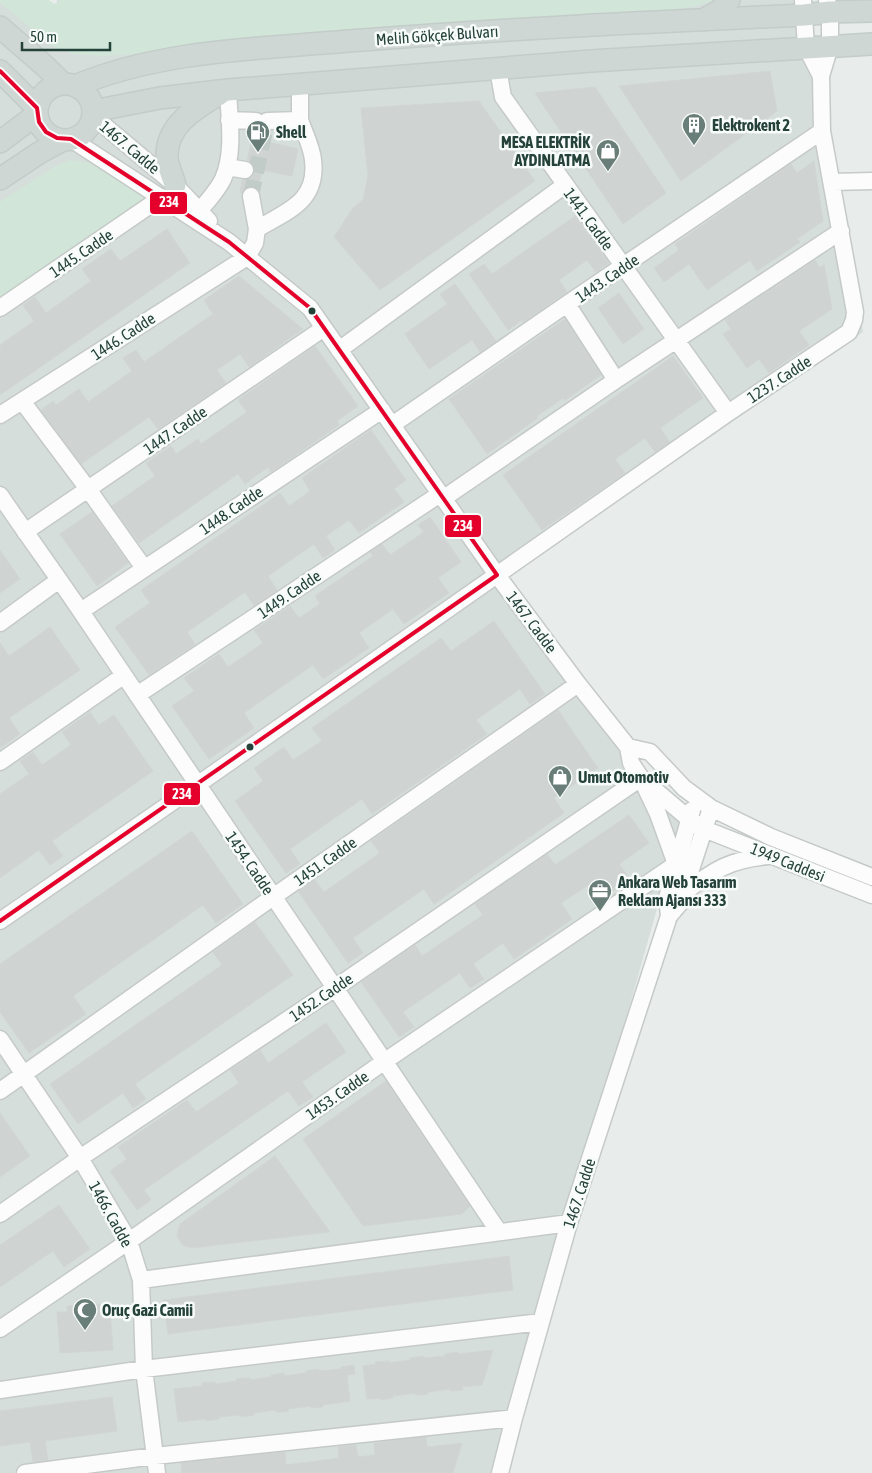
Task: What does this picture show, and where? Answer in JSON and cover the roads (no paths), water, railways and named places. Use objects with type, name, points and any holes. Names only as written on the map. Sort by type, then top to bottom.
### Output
[{"type":"main road","points":[[703,20],[719,11],[730,0]]},
{"type":"main road","name":"Melih Gökçek Bulvarı","points":[[69,85],[136,66],[208,52],[434,35],[703,20],[803,7],[829,6],[872,12]]},
{"type":"main road","name":"1467. Cadde","points":[[0,27],[46,67],[69,85],[82,90],[88,96],[92,103],[93,114],[91,122],[83,133],[67,139],[58,139],[47,134],[40,125],[37,111],[0,71]]},
{"type":"main road","points":[[93,114],[160,98],[227,90],[806,47],[872,44]]},
{"type":"main road","points":[[0,142],[37,111],[43,94],[56,86],[69,85]]},
{"type":"main road","points":[[168,191],[167,159],[170,141],[178,123],[206,102],[227,90]]},
{"type":"main road","points":[[0,179],[39,153],[67,139]]},
{"type":"street","name":"1237. Cadde","points":[[0,920],[197,785],[728,413],[849,332],[855,312],[822,131],[821,76],[830,46],[829,6]]},
{"type":"street","name":"1237. Cadde","points":[[803,7],[806,47],[821,76]]},
{"type":"street","name":"1441. Cadde","points":[[498,69],[503,97],[728,413]]},
{"type":"street","points":[[257,229],[299,202],[310,189],[314,178],[313,159],[300,120],[300,84]]},
{"type":"street","points":[[199,211],[215,192],[227,167],[230,145],[227,90]]},
{"type":"street","name":"1467. Cadde","points":[[93,114],[168,191],[310,308],[496,574],[578,684],[628,747],[631,763],[641,778],[689,819],[704,829]]},
{"type":"street","points":[[229,120],[300,120]]},
{"type":"street","name":"1443. Cadde","points":[[392,425],[822,131]]},
{"type":"street","name":"1467. Cadde","points":[[67,139],[168,191],[199,211],[229,242]]},
{"type":"street","points":[[227,167],[245,170]]},
{"type":"street","points":[[832,182],[872,181]]},
{"type":"street","points":[[339,350],[565,185]]},
{"type":"street","name":"1445. Cadde","points":[[0,308],[168,191]]},
{"type":"street","points":[[247,257],[255,243],[257,229],[251,196]]},
{"type":"street","name":"1449. Cadde","points":[[137,695],[442,496],[840,231]]},
{"type":"street","name":"1446. Cadde","points":[[0,415],[247,257]]},
{"type":"street","points":[[567,304],[616,380]]},
{"type":"street","name":"1447. Cadde","points":[[25,532],[324,328]]},
{"type":"street","points":[[22,401],[144,568]]},
{"type":"street","name":"1448. Cadde","points":[[81,610],[382,410]]},
{"type":"street","name":"1454. Cadde","points":[[3,506],[25,532],[81,610],[123,676],[499,1232]]},
{"type":"street","points":[[0,623],[59,580]]},
{"type":"street","points":[[0,762],[123,676]]},
{"type":"street","name":"1451. Cadde","points":[[0,1091],[578,684]]},
{"type":"street","points":[[628,747],[650,752],[684,788],[711,808]]},
{"type":"street","points":[[641,778],[664,828],[676,864]]},
{"type":"street","name":"1452. Cadde","points":[[0,1214],[80,1158],[335,988],[641,778]]},
{"type":"street","name":"1467. Cadde","points":[[669,916],[667,898],[696,796]]},
{"type":"street","name":"1467. Cadde","points":[[500,1473],[569,1222],[669,916],[680,903],[711,808]]},
{"type":"street","name":"1949 Caddesi","points":[[711,808],[771,837],[872,877]]},
{"type":"street","name":"1949 Caddesi","points":[[704,829],[872,896]]},
{"type":"street","points":[[683,893],[727,864],[748,858],[772,855]]},
{"type":"street","name":"1453. Cadde","points":[[0,1329],[385,1061],[676,864]]},
{"type":"street","name":"1466. Cadde","points":[[0,1040],[80,1158],[129,1241],[141,1280],[144,1370],[158,1473]]},
{"type":"street","points":[[141,1280],[569,1222]]},
{"type":"street","points":[[0,1390],[144,1370],[541,1322]]},
{"type":"street","points":[[25,1473],[155,1456],[514,1418]]},
{"type":"tunnel","points":[[251,196],[267,121],[256,121]]},
{"type":"place","name":"Elektrokent 2","points":[[694,146]]},
{"type":"place","name":"Shell","points":[[258,153]]},
{"type":"place","name":"MESA ELEKTRİK AYDINLATMA","points":[[608,172]]},
{"type":"place","name":"Umut Otomotiv","points":[[560,798]]},
{"type":"place","name":"Ankara Web Tasarım Reklam Ajansı 333","points":[[600,912]]},
{"type":"place","name":"Oruç Gazi Camii","points":[[85,1331]]}]
